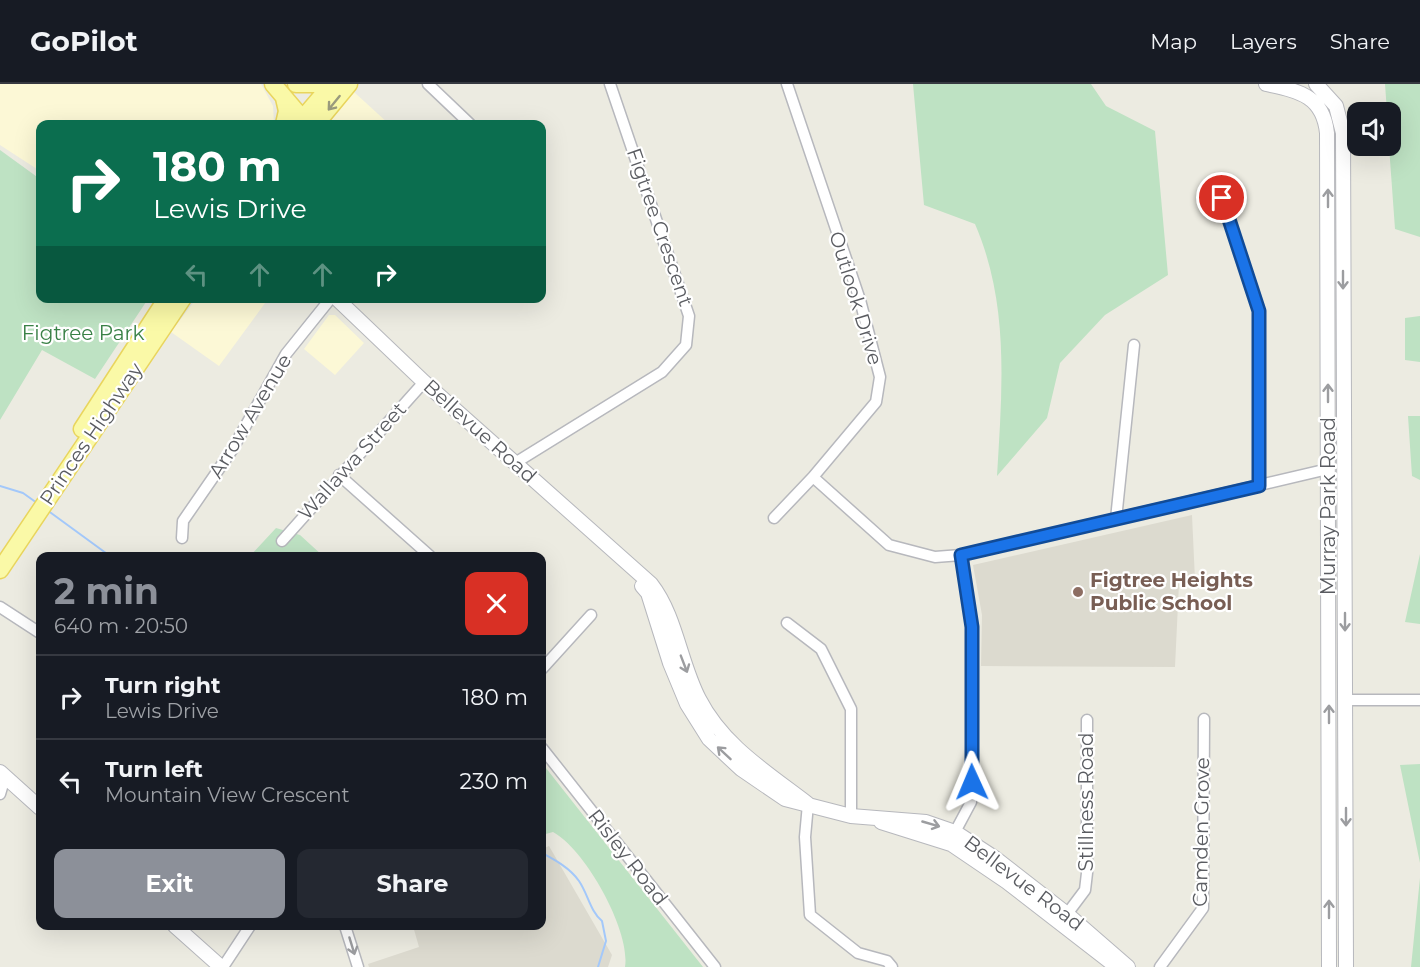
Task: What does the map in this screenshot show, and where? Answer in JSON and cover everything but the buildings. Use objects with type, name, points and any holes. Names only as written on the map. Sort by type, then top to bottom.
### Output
[{"type":"main road","points":[[273,84],[284,91],[307,120]]},
{"type":"main road","points":[[296,84],[316,84]]},
{"type":"main road","points":[[309,120],[332,84]]},
{"type":"main road","points":[[309,120],[349,84]]},
{"type":"main road","points":[[284,91],[287,111],[285,120]]},
{"type":"main road","name":"Princes Highway","points":[[0,570],[164,303]]},
{"type":"main road","name":"Princes Highway","points":[[46,492],[179,303]]},
{"type":"main road","name":"Princes Highway","points":[[0,556],[33,513]]},
{"type":"street","points":[[428,84],[466,120]]},
{"type":"street","name":"Figtree Crescent","points":[[515,463],[662,372],[686,345],[689,316],[610,84]]},
{"type":"street","name":"Outlook Drive","points":[[774,518],[813,477],[876,402],[880,377],[860,300],[787,84]]},
{"type":"street","points":[[1266,84],[1309,97],[1326,119],[1339,113]]},
{"type":"street","name":"Murray Park Road","points":[[1316,84],[1329,94],[1339,113],[1343,144],[1346,967]]},
{"type":"street","name":"Murray Park Road","points":[[1326,119],[1329,967]]},
{"type":"street","points":[[1222,198],[1259,311],[1259,486]]},
{"type":"street","name":"Arrow Avenue","points":[[182,538],[183,521],[232,450],[286,354],[327,303]]},
{"type":"street","name":"Bellevue Road","points":[[341,303],[424,382],[624,563],[648,593],[670,663],[687,704],[709,739],[741,770],[785,799],[851,816],[873,819],[951,844],[1007,882],[1117,967]]},
{"type":"street","points":[[1116,519],[1134,345]]},
{"type":"street","name":"Wallawa Street","points":[[282,541],[424,382]]},
{"type":"street","points":[[813,477],[889,545],[935,557],[961,555],[1328,469]]},
{"type":"street","points":[[339,475],[426,552]]},
{"type":"street","points":[[955,832],[971,802],[972,782],[972,627],[961,555]]},
{"type":"street","points":[[0,607],[36,630]]},
{"type":"street","points":[[546,660],[591,615]]},
{"type":"street","points":[[787,623],[821,649],[851,709],[851,816]]},
{"type":"street","points":[[1346,700],[1420,700]]},
{"type":"street","name":"Camden Grove","points":[[1160,967],[1203,908],[1204,719]]},
{"type":"street","name":"Stillness Road","points":[[1067,914],[1085,890],[1087,873],[1087,720]]},
{"type":"street","name":"Risley Road","points":[[546,752],[716,967]]},
{"type":"street","points":[[0,794],[3,774]]},
{"type":"street","points":[[3,774],[36,804]]},
{"type":"street","points":[[808,804],[805,837],[810,915],[858,953],[887,961],[892,967]]},
{"type":"street","name":"Bellevue Road","points":[[873,819],[896,818],[926,822],[955,832],[995,858],[1067,914],[1128,967]]},
{"type":"street","points":[[180,930],[222,967],[247,930]]},
{"type":"street","points":[[346,930],[358,967]]},
{"type":"street","points":[[1329,945],[1346,946]]},
{"type":"shaded area","points":[[0,84],[261,84],[273,106],[274,120],[36,120],[36,168],[0,145]]},
{"type":"shaded area","points":[[354,92],[385,120],[331,120]]},
{"type":"shaded area","points":[[193,303],[265,303],[219,366],[171,332]]},
{"type":"shaded area","points":[[329,315],[335,315],[364,343],[335,375],[304,349]]},
{"type":"shaded area","name":"Figtree Heights Public School","points":[[1192,515],[1195,580],[1179,583],[1175,667],[981,666],[982,615],[973,565]]},
{"type":"shaded area","points":[[549,846],[612,955],[608,967],[369,967],[368,964],[419,947],[414,930],[546,930],[546,847]]},
{"type":"green space","points":[[913,84],[1091,84],[1106,106],[1155,131],[1168,275],[1105,315],[1060,363],[1047,418],[997,476],[1001,412],[1001,348],[994,285],[975,224],[924,205]]},
{"type":"green space","points":[[1385,84],[1420,84],[1420,237],[1395,229],[1390,156],[1401,156],[1401,102],[1386,102]]},
{"type":"green space","name":"Figtree Park","points":[[0,150],[36,176],[36,303],[145,303],[95,379],[42,350],[0,420]]},
{"type":"green space","points":[[1420,316],[1420,362],[1405,360],[1405,318]]},
{"type":"green space","points":[[1408,416],[1420,416],[1420,480],[1412,476]]},
{"type":"green space","points":[[276,528],[300,535],[319,552],[254,552]]},
{"type":"green space","points":[[1420,554],[1420,624],[1405,622]]},
{"type":"green space","points":[[1420,764],[1420,863],[1400,765]]},
{"type":"green space","points":[[546,768],[703,967],[625,967],[621,933],[603,892],[579,855],[566,841],[553,832],[546,834]]},
{"type":"green space","points":[[1420,878],[1420,967],[1411,967]]},
{"type":"waterway","points":[[0,486],[23,493],[37,503]]},
{"type":"waterway","points":[[47,510],[105,552]]},
{"type":"waterway","points":[[546,855],[575,876],[602,921],[606,941],[598,967]]},
{"type":"place","name":"Figtree Heights Public School","points":[[1078,592]]},
{"type":"route","points":[[972,782],[972,627],[961,555],[1259,486],[1259,311],[1254,288],[1222,198]]}]
